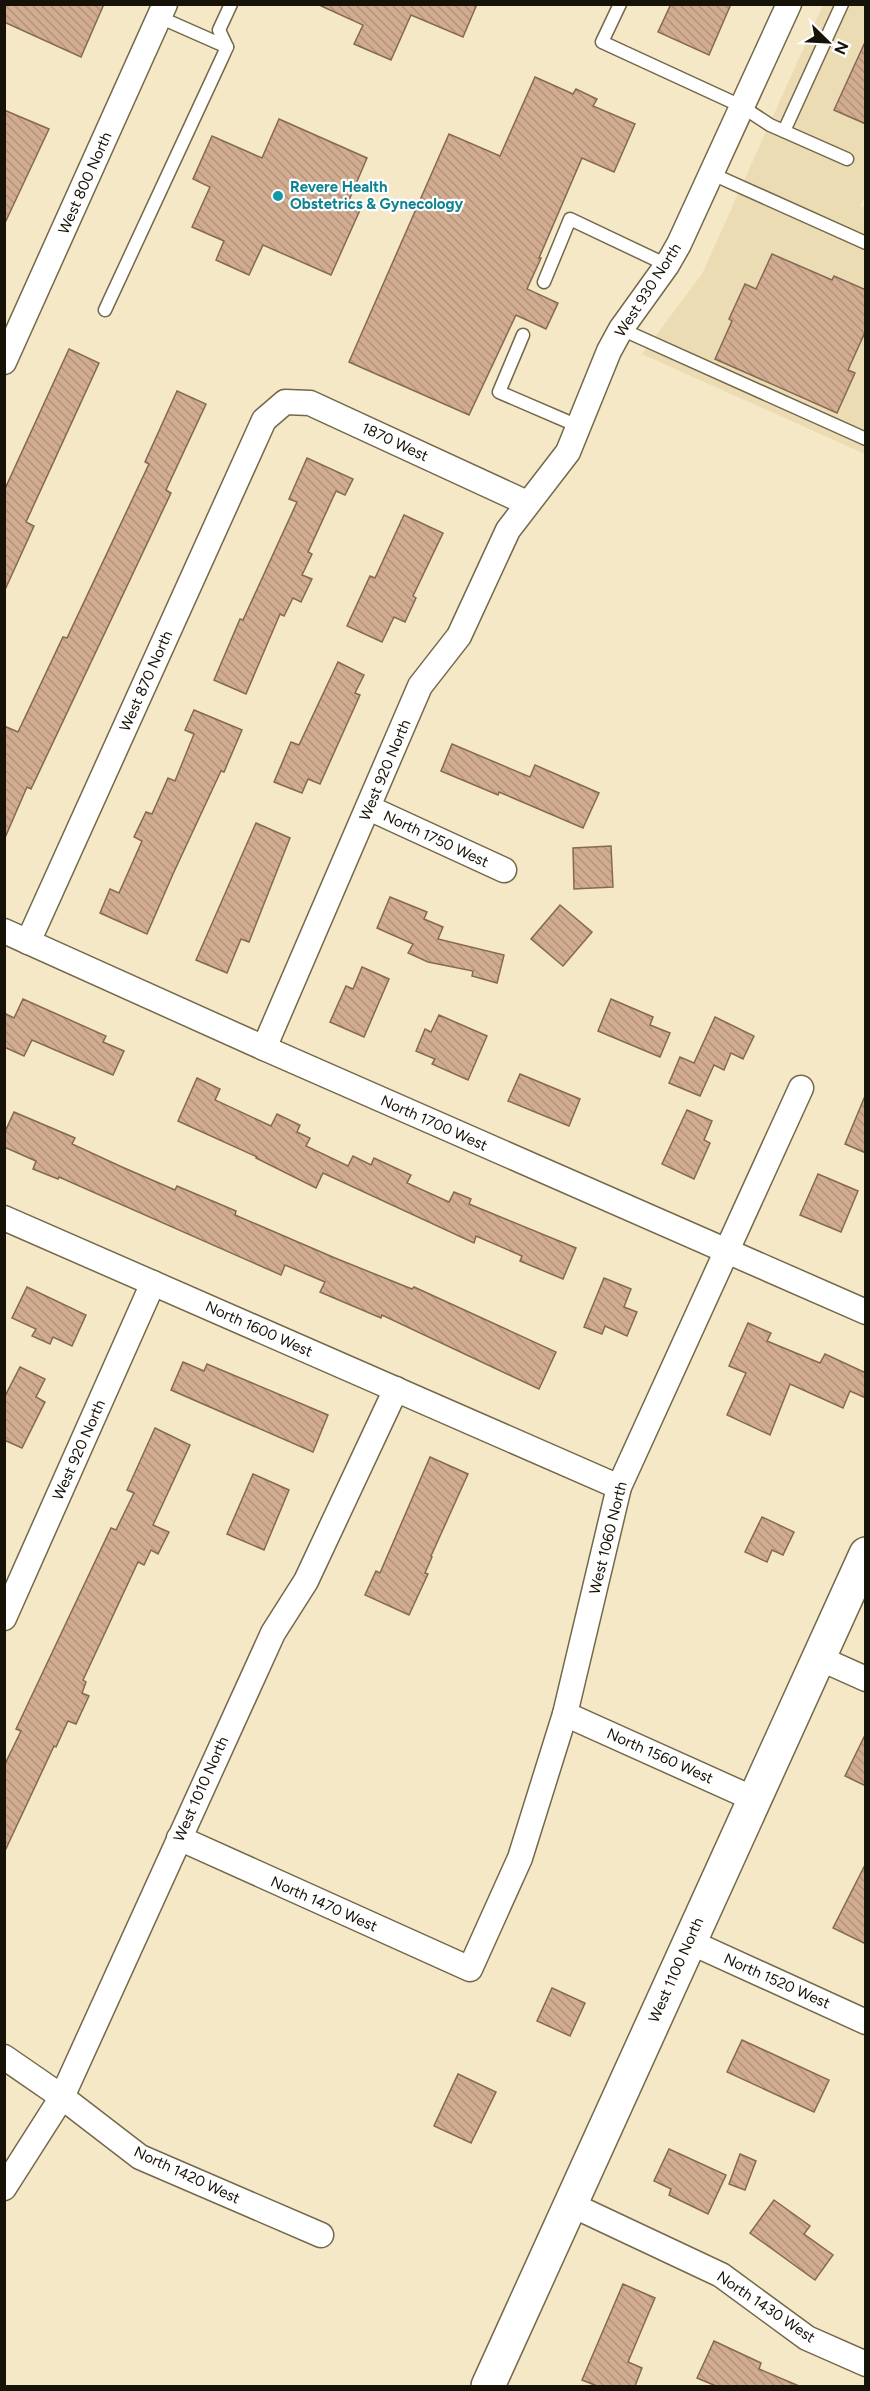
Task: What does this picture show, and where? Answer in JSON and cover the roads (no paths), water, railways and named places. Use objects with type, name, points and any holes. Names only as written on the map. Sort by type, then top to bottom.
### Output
[{"type":"main road","name":"West 1100 North","points":[[488,2386],[688,1941],[866,1554]]},
{"type":"street","name":"West 930 North","points":[[527,503],[568,452],[609,351],[621,329],[667,265],[679,244],[789,4]]},
{"type":"street","name":"West 800 North","points":[[4,362],[162,11]]},
{"type":"street","name":"1870 West","points":[[264,420],[285,402],[310,403],[527,503]]},
{"type":"street","name":"West 870 North","points":[[28,942],[264,420]]},
{"type":"street","name":"West 920 North","points":[[264,1048],[420,686],[459,636],[508,530],[527,503]]},
{"type":"street","name":"North 1750 West","points":[[369,808],[504,870]]},
{"type":"street","name":"North 1700 West","points":[[4,931],[724,1252],[866,1312]]},
{"type":"street","name":"West 1060 North","points":[[470,1969],[520,1858],[565,1714],[619,1487],[724,1252],[801,1088]]},
{"type":"street","name":"North 1600 West","points":[[4,1218],[619,1487]]},
{"type":"street","name":"West 920 North","points":[[4,1618],[153,1283]]},
{"type":"street","name":"West 1010 North","points":[[4,2188],[62,2097],[273,1633],[306,1581],[396,1389]]},
{"type":"street","points":[[819,1658],[866,1679]]},
{"type":"street","name":"North 1560 West","points":[[565,1714],[754,1799]]},
{"type":"street","name":"North 1470 West","points":[[179,1838],[470,1969]]},
{"type":"street","name":"North 1520 West","points":[[688,1941],[866,2022]]},
{"type":"street","name":"North 1420 West","points":[[4,2058],[62,2097],[140,2157],[321,2235]]},
{"type":"street","name":"North 1430 West","points":[[570,2204],[721,2275],[807,2338],[866,2364]]},
{"type":"lane","points":[[227,47],[219,30],[231,4]]},
{"type":"lane","points":[[620,4],[602,42],[741,106],[770,125],[847,159]]},
{"type":"lane","points":[[784,131],[842,4]]},
{"type":"lane","points":[[162,11],[227,47]]},
{"type":"lane","points":[[105,310],[227,47]]},
{"type":"lane","points":[[710,173],[866,243]]},
{"type":"lane","points":[[544,282],[570,219],[667,265]]},
{"type":"lane","points":[[621,329],[866,439]]},
{"type":"lane","points":[[523,334],[499,392],[578,426]]},
{"type":"place","name":"Revere Health Obstetrics & Gynecology","points":[[278,196]]}]
